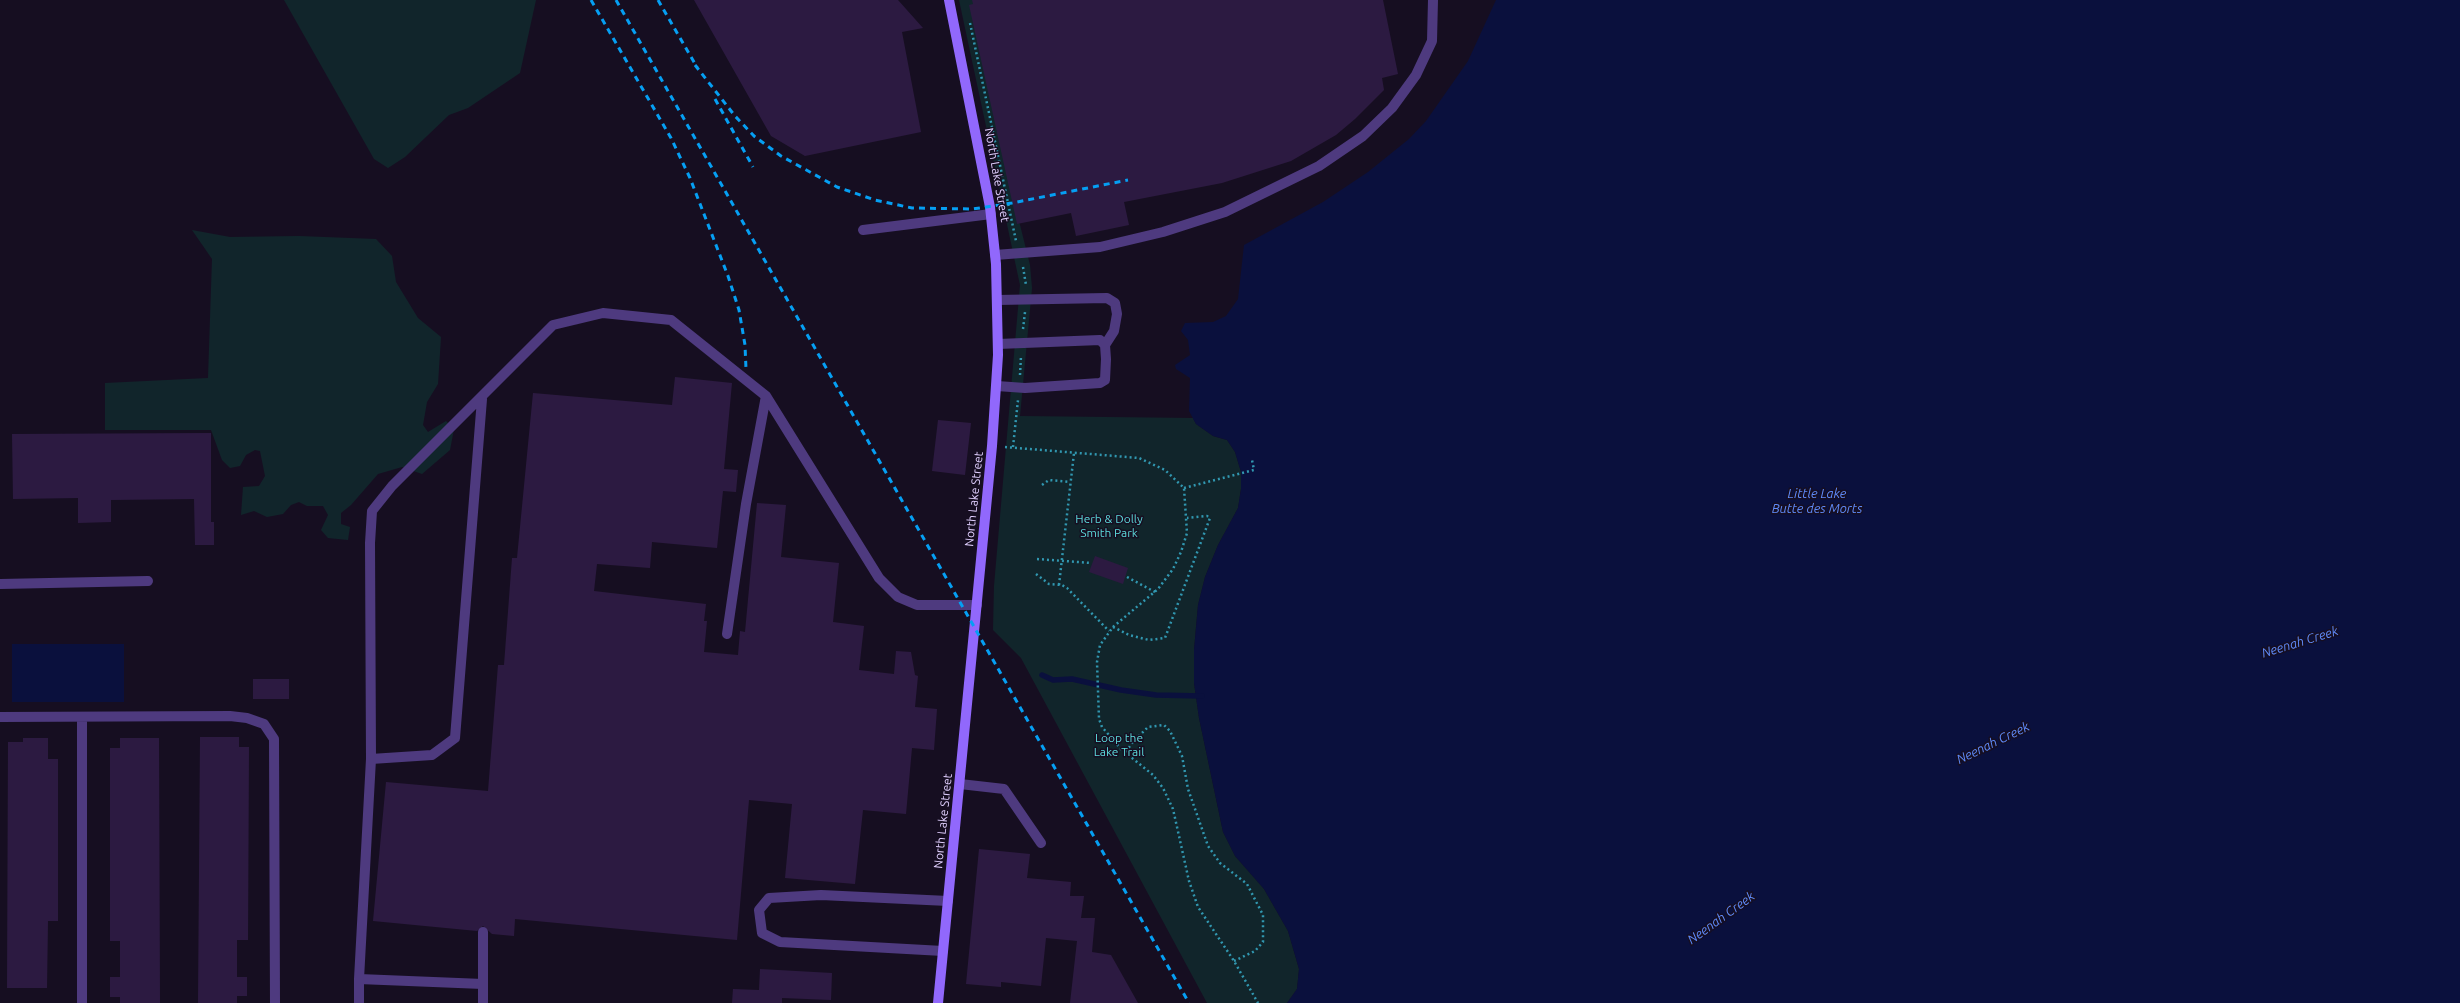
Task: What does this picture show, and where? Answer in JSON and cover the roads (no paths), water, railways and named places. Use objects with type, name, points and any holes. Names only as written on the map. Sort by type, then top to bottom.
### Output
[{"type":"main road","name":"North Lake Street","points":[[938,1003],[997,386],[998,344],[995,256],[991,214],[980,149],[949,0]]},
{"type":"street","points":[[995,256],[1100,247],[1163,232],[1225,212],[1320,166],[1363,136],[1392,108],[1416,75],[1432,41],[1433,0]]},
{"type":"street","points":[[863,230],[991,214]]},
{"type":"street","points":[[997,300],[1107,298],[1115,303],[1117,314],[1114,331],[1105,345],[1105,380],[1100,383],[1024,388],[997,386]]},
{"type":"street","points":[[359,1003],[371,759],[370,543],[372,511],[392,486],[482,399],[553,325],[603,313],[672,320],[766,396],[879,578],[898,597],[918,606],[977,605]]},
{"type":"street","points":[[998,344],[1100,340],[1105,345]]},
{"type":"street","points":[[727,634],[746,504],[766,396]]},
{"type":"street","points":[[371,759],[432,755],[455,738],[482,399]]},
{"type":"street","points":[[0,584],[148,581]]},
{"type":"street","points":[[0,717],[247,718],[264,724],[274,739],[275,1003]]},
{"type":"street","points":[[82,717],[82,1003]]},
{"type":"street","points":[[960,784],[1004,789],[1041,843]]},
{"type":"street","points":[[944,951],[780,942],[762,933],[759,910],[770,898],[807,896],[948,901]]},
{"type":"street","points":[[483,932],[483,1003]]},
{"type":"street","points":[[359,979],[483,984]]},
{"type":"water","name":"Little Lake Butte des Morts","points":[[1496,0],[2460,0],[2460,1003],[1287,1003],[1297,989],[1299,969],[1288,931],[1264,889],[1235,856],[1223,832],[1199,718],[1194,683],[1194,650],[1198,605],[1205,577],[1218,545],[1238,508],[1241,489],[1241,472],[1235,452],[1227,440],[1213,436],[1196,424],[1189,411],[1190,378],[1176,369],[1175,365],[1190,355],[1188,340],[1181,331],[1185,323],[1213,322],[1226,316],[1238,299],[1244,245],[1323,202],[1368,172],[1409,139],[1426,121],[1468,61]]},
{"type":"water","points":[[12,644],[124,644],[124,702],[12,702]]},
{"type":"waterway","points":[[1042,675],[1053,680],[1072,679],[1121,690],[1156,695],[1202,696]]},
{"type":"railway","points":[[591,0],[671,138],[690,178],[728,276],[739,310],[745,345],[746,369]]},
{"type":"railway","points":[[616,0],[1189,1003]]},
{"type":"railway","points":[[658,0],[698,69]]},
{"type":"railway","points":[[695,65],[735,116],[754,136],[781,156],[837,187],[875,200],[912,208],[973,209],[1012,203],[1128,180]]},
{"type":"railway","points":[[715,99],[753,167]]},
{"type":"park label","name":"Herb & Dolly Smith Park","points":[[1109,526]]},
{"type":"park label","name":"Loop the Lake Trail","points":[[1119,745]]},
{"type":"water label","name":"Neenah Creek","points":[[2300,642]]},
{"type":"water label","name":"Neenah Creek","points":[[1993,743]]},
{"type":"water label","name":"Neenah Creek","points":[[1721,918]]}]
